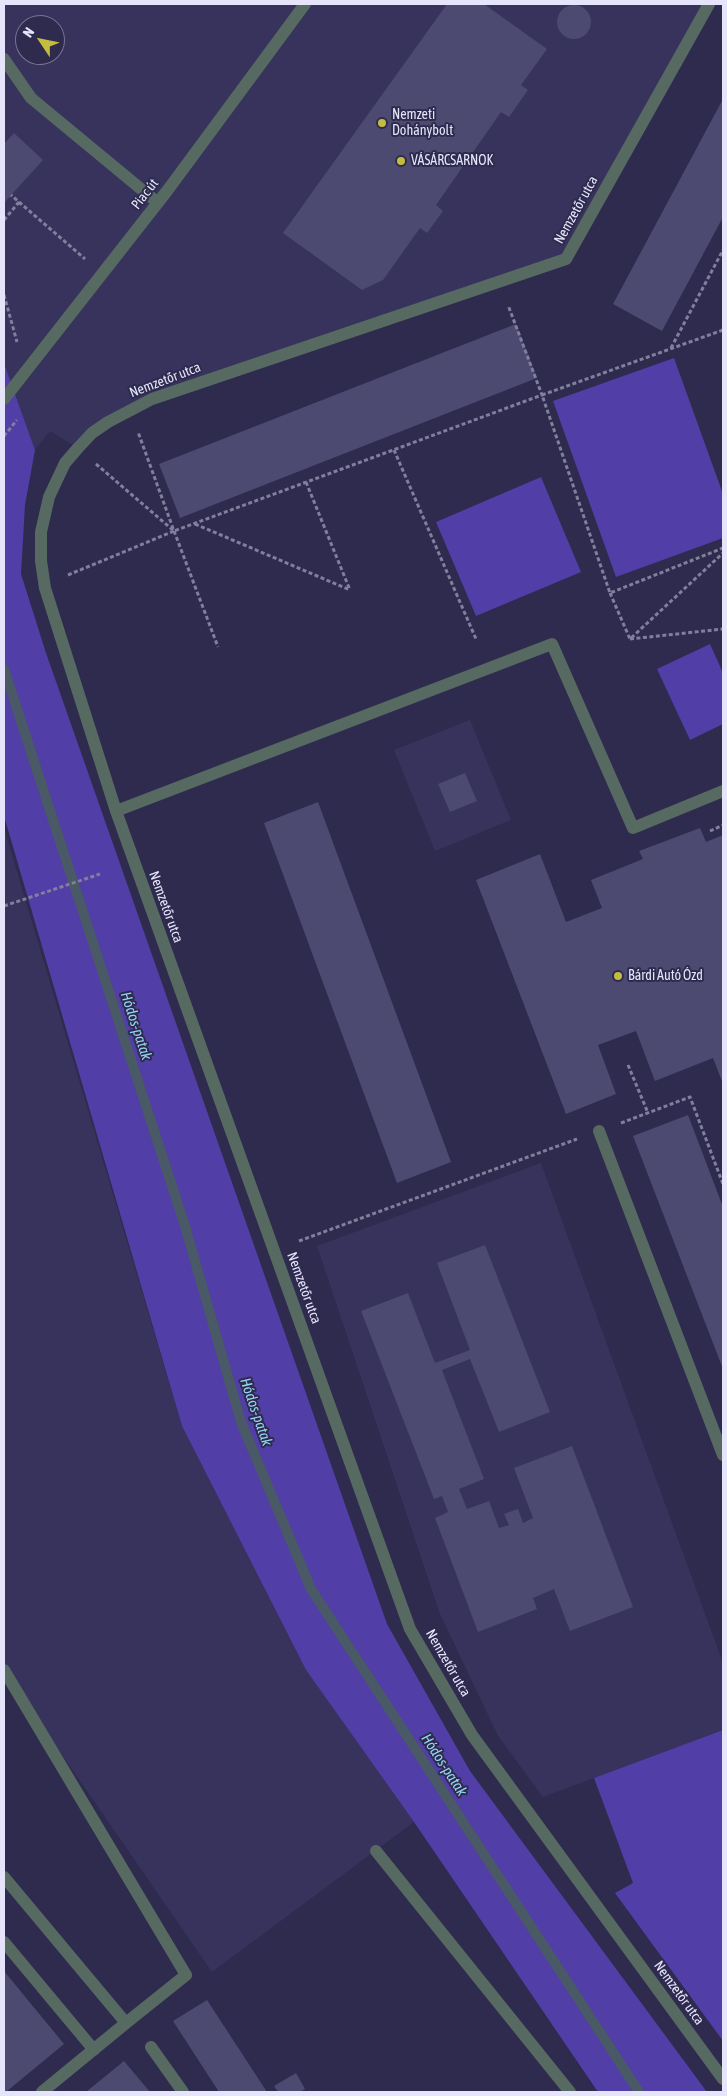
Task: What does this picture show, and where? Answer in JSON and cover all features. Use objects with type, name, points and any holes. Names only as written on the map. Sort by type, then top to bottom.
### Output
[{"type":"street","name":"Piac út","points":[[6,396],[158,203],[305,4]]},
{"type":"street","name":"Nemzetőr utca","points":[[709,4],[566,258],[152,399],[128,411],[92,433],[65,463],[49,497],[41,532],[41,561],[45,588],[116,812],[410,1629],[472,1735],[723,2079]]},
{"type":"street","points":[[4,59],[31,98],[158,203]]},
{"type":"street","points":[[116,812],[552,644],[633,828],[723,791]]},
{"type":"street","points":[[599,1131],[723,1455]]},
{"type":"street","points":[[4,1670],[186,1975],[42,2092]]},
{"type":"street","points":[[376,1851],[570,2092]]},
{"type":"street","points":[[4,1876],[126,2024]]},
{"type":"street","points":[[4,1942],[94,2050]]},
{"type":"street","points":[[151,2047],[184,2092]]},
{"type":"path","points":[[11,195],[102,274]]},
{"type":"path","points":[[4,220],[19,202]]},
{"type":"path","points":[[670,348],[723,250]]},
{"type":"path","points":[[4,295],[26,371]]},
{"type":"path","points":[[506,302],[542,395],[610,593],[630,639]]},
{"type":"path","points":[[59,578],[174,531],[723,330]]},
{"type":"path","points":[[128,411],[138,433],[218,647]]},
{"type":"path","points":[[4,436],[22,413]]},
{"type":"path","points":[[78,448],[174,531]]},
{"type":"path","points":[[394,450],[476,639]]},
{"type":"path","points":[[195,524],[350,590],[306,482]]},
{"type":"path","points":[[610,593],[723,548]]},
{"type":"path","points":[[630,639],[723,554]]},
{"type":"path","points":[[630,639],[723,630]]},
{"type":"path","points":[[710,831],[723,825]]},
{"type":"path","points":[[4,906],[100,874]]},
{"type":"path","points":[[628,1065],[648,1113]]},
{"type":"path","points":[[299,1241],[690,1097],[723,1184]]},
{"type":"shaded area","points":[[4,4],[709,4],[566,259],[152,399],[78,448],[50,431],[35,450],[4,363]]},
{"type":"shaded area","points":[[674,358],[723,494],[723,538],[616,577],[553,401]]},
{"type":"shaded area","points":[[4,363],[35,450],[25,505],[21,574],[46,653],[387,1624],[470,1771],[707,2092],[598,2092],[414,1822],[306,1670],[182,1426],[4,816]]},
{"type":"shaded area","points":[[541,477],[581,572],[476,616],[436,522]]},
{"type":"shaded area","points":[[710,644],[723,673],[723,724],[690,740],[657,669]]},
{"type":"shaded area","points":[[470,720],[511,820],[435,851],[394,750]]},
{"type":"shaded area","points":[[4,828],[182,1426],[306,1670],[414,1822],[212,1972],[4,1671]]},
{"type":"shaded area","points":[[541,1163],[723,1663],[723,1730],[543,1797],[498,1736],[440,1614],[317,1246]]},
{"type":"shaded area","points":[[723,1730],[723,2041],[615,1893],[633,1883],[594,1778]]},
{"type":"building","name":"VÁSÁRCSARNOK","points":[[447,4],[484,4],[547,49],[521,85],[528,90],[509,117],[501,112],[436,205],[443,211],[427,233],[420,228],[383,280],[362,290],[283,233]]},
{"type":"building","points":[[574,5],[581,6],[586,10],[590,15],[590,29],[586,34],[581,38],[574,39],[567,38],[562,34],[558,29],[557,22],[558,15],[562,10],[567,6]]},
{"type":"building","points":[[723,99],[723,217],[662,331],[613,304]]},
{"type":"building","points":[[14,133],[43,160],[4,203],[4,144]]},
{"type":"building","points":[[516,324],[537,378],[180,518],[159,464]]},
{"type":"building","points":[[465,773],[477,801],[450,812],[438,784]]},
{"type":"building","points":[[318,802],[451,1162],[397,1183],[264,823]]},
{"type":"building","name":"Bárdi Autó Ózd","points":[[700,828],[706,842],[723,835],[723,1084],[713,1058],[655,1081],[636,1031],[598,1045],[616,1094],[566,1114],[476,880],[540,854],[566,922],[602,908],[591,880],[643,859],[639,851]]},
{"type":"building","points":[[688,1115],[723,1207],[723,1369],[633,1136]]},
{"type":"building","points":[[485,1245],[550,1412],[499,1432],[470,1359],[442,1370],[484,1479],[459,1489],[467,1509],[489,1501],[499,1528],[509,1525],[504,1514],[518,1509],[523,1523],[533,1518],[514,1468],[572,1446],[633,1607],[570,1631],[554,1589],[533,1598],[537,1609],[478,1632],[435,1518],[448,1512],[442,1496],[434,1499],[361,1311],[408,1293],[435,1363],[470,1350],[437,1263]]},
{"type":"building","points":[[4,1971],[64,2044],[6,2092],[4,2092]]},
{"type":"building","points":[[207,2000],[267,2092],[219,2092],[173,2021]]},
{"type":"building","points":[[124,2061],[150,2092],[86,2092]]},
{"type":"building","points":[[296,2073],[305,2089],[300,2092],[278,2092],[274,2086]]},
{"type":"waterway","name":"Hódos-patak","points":[[4,669],[185,1226],[241,1422],[311,1589],[639,2092]]},
{"type":"place","name":"Nemzeti Dohánybolt","points":[[382,123]]},
{"type":"place","name":"VÁSÁRCSARNOK","points":[[401,161]]},
{"type":"place","name":"Bárdi Autó Ózd","points":[[618,976]]}]
